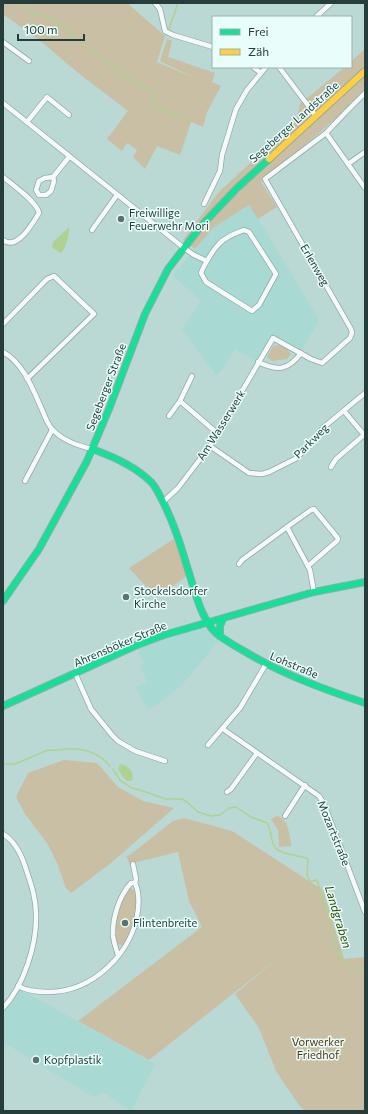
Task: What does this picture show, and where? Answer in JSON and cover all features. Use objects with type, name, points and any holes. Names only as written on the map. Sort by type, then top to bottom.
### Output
[{"type":"main road","name":"Segeberger Landstraße","points":[[237,188],[365,71]]},
{"type":"main road","name":"Segeberger Straße","points":[[3,601],[43,544],[77,480],[92,449],[145,314],[168,269],[202,226],[237,188]]},
{"type":"main road","name":"Lohstraße","points":[[92,449],[130,467],[147,478],[154,486],[178,535],[200,611],[220,636],[266,664],[292,676],[365,703]]},
{"type":"main road","name":"Ahrensböker Straße","points":[[3,706],[164,635],[314,592],[365,582]]},
{"type":"main road","points":[[220,636],[220,626],[223,618]]},
{"type":"street","points":[[155,3],[160,9],[165,31],[173,35],[212,47]]},
{"type":"street","points":[[317,16],[331,3]]},
{"type":"street","points":[[3,42],[29,61]]},
{"type":"street","points":[[254,68],[261,73]]},
{"type":"street","points":[[204,204],[220,171],[222,155],[236,109],[247,90],[265,68]]},
{"type":"street","points":[[280,68],[316,116]]},
{"type":"street","points":[[365,93],[346,110],[326,133],[365,188]]},
{"type":"street","points":[[27,122],[47,97],[69,114]]},
{"type":"street","points":[[3,103],[184,248],[207,262]]},
{"type":"street","name":"Erlenweg","points":[[273,338],[311,359],[322,363],[350,338],[352,333],[351,328],[328,287],[265,179],[326,133]]},
{"type":"street","points":[[348,164],[365,152]]},
{"type":"street","points":[[33,202],[39,195],[46,195],[51,191],[53,188],[53,177],[70,157]]},
{"type":"street","points":[[3,177],[33,202],[39,208],[40,213],[20,240],[6,243],[3,240]]},
{"type":"street","points":[[39,195],[36,190],[39,181],[45,178],[53,177]]},
{"type":"street","points":[[92,230],[118,195]]},
{"type":"street","points":[[244,230],[249,232],[276,274],[259,304],[252,311],[206,282],[201,277],[201,273],[207,262],[219,244],[236,233],[244,230]]},
{"type":"street","points":[[3,324],[47,279],[54,276],[94,314],[27,379]]},
{"type":"street","name":"Am Wasserwerk","points":[[163,502],[178,488],[210,446],[273,338]]},
{"type":"street","points":[[3,352],[15,360],[25,373],[52,430],[62,438],[92,449]]},
{"type":"street","points":[[258,362],[271,368],[285,367],[295,361],[301,353]]},
{"type":"street","points":[[168,416],[180,401],[192,376]]},
{"type":"street","name":"Parkweg","points":[[210,446],[249,473],[262,474],[269,472],[295,459],[308,447],[324,427],[365,392]]},
{"type":"street","points":[[180,401],[217,434]]},
{"type":"street","points":[[331,467],[336,459],[365,435],[344,411]]},
{"type":"street","points":[[25,482],[52,430]]},
{"type":"street","points":[[239,564],[242,560],[314,509],[338,539],[308,566]]},
{"type":"street","points":[[287,528],[308,566],[314,592]]},
{"type":"street","points":[[208,746],[243,704],[266,664]]},
{"type":"street","points":[[75,673],[91,709],[118,741],[135,751],[166,761]]},
{"type":"street","name":"Mozartstraße","points":[[223,729],[319,796],[324,804],[365,912]]},
{"type":"street","points":[[227,792],[231,790],[257,753]]},
{"type":"street","points":[[285,816],[304,785]]},
{"type":"street","points":[[3,834],[15,846],[24,862],[31,882],[36,914],[33,941],[26,967],[18,986],[3,1008]]},
{"type":"street","points":[[18,986],[23,989],[40,992],[61,991],[73,988],[95,978],[122,952],[132,936],[137,920],[139,902],[133,864]]},
{"type":"street","points":[[118,955],[113,937],[114,920],[126,888],[131,883],[135,883]]},
{"type":"shaded area","points":[[250,205],[319,320],[301,351],[273,335],[257,362],[235,349],[223,369],[216,375],[182,329],[201,301],[173,275],[214,227]]},
{"type":"shaded area","points":[[69,227],[67,240],[61,253],[52,246],[54,241]]},
{"type":"shaded area","points":[[202,628],[210,630],[219,640],[182,685],[148,710],[136,687],[147,682],[140,666],[144,664],[137,649],[163,638]]},
{"type":"shaded area","points":[[120,764],[126,766],[132,772],[132,781],[127,781],[123,777],[118,769]]},
{"type":"shaded area","points":[[19,989],[155,1064],[131,1111],[103,1092],[94,1097],[3,1042],[3,1008]]},
{"type":"green space","points":[[3,3],[127,3],[165,36],[157,62],[195,78],[160,61],[167,39],[172,41],[168,57],[215,73],[212,82],[221,86],[207,112],[203,127],[191,122],[180,155],[157,146],[145,169],[133,157],[137,150],[127,143],[122,151],[107,139],[128,111],[77,72],[44,44],[3,14]]},
{"type":"green space","points":[[365,49],[365,90],[340,115],[261,182],[277,207],[258,219],[249,205],[214,227],[195,249],[183,240],[218,193],[297,119],[300,104],[344,68],[352,68],[352,60]]},
{"type":"green space","points":[[279,345],[287,349],[291,354],[287,359],[272,361],[267,357],[273,346]]},
{"type":"green space","points":[[177,537],[188,575],[157,598],[129,568]]},
{"type":"green space","points":[[64,760],[97,763],[118,787],[143,801],[174,808],[111,863],[71,893],[66,888],[57,863],[47,843],[25,814],[16,797],[28,773]]},
{"type":"green space","points":[[277,816],[286,824],[292,846],[279,847],[278,830],[271,819]]},
{"type":"green space","name":"Vorwerker Friedhof","points":[[184,818],[232,831],[323,890],[344,959],[365,957],[365,1111],[305,1111],[299,1105],[276,1071],[259,1028],[235,994],[278,958],[149,1060],[78,1021],[202,927],[189,901],[178,852],[130,865],[126,856],[130,855],[173,821]]},
{"type":"green space","points":[[130,888],[136,893],[137,908],[132,928],[124,945],[118,944],[115,939],[114,931],[118,910],[122,900]]},
{"type":"waterway","points":[[19,3],[31,14],[48,17],[69,31],[123,76],[154,91],[155,94],[152,105],[188,120]]},
{"type":"waterway","points":[[169,29],[178,3]]},
{"type":"waterway","name":"Landgraben","points":[[3,764],[15,764],[48,750],[79,749],[96,754],[110,766]]},
{"type":"waterway","name":"Landgraben","points":[[113,769],[120,780],[132,788],[166,799],[182,799],[198,812],[211,816],[220,815],[229,808],[236,807],[251,817],[267,823],[270,829],[273,844],[278,850],[308,859],[307,875],[310,882],[317,880],[327,910],[333,940],[338,953],[352,968],[358,971],[365,971]]},
{"type":"traffic: fast","points":[[3,601],[39,549],[87,461],[109,409],[145,314],[168,269],[201,226],[237,188],[269,159]]},
{"type":"traffic: fast","points":[[92,449],[131,466],[145,476],[159,493],[174,526],[200,607],[208,624],[216,633],[230,643],[273,667],[318,686],[365,703]]},
{"type":"traffic: fast","points":[[3,706],[137,645],[164,635],[314,592],[365,582]]},
{"type":"traffic: fast","points":[[220,636],[220,626],[223,619]]},
{"type":"traffic: slow","points":[[269,159],[365,71]]},
{"type":"place","name":"Freiwillige Feuerwehr Mori","points":[[121,219]]},
{"type":"place","name":"Stockelsdorfer Kirche","points":[[126,597]]},
{"type":"place","name":"Flintenbreite","points":[[125,923]]},
{"type":"place","name":"Kopfplastik","points":[[36,1060]]}]
